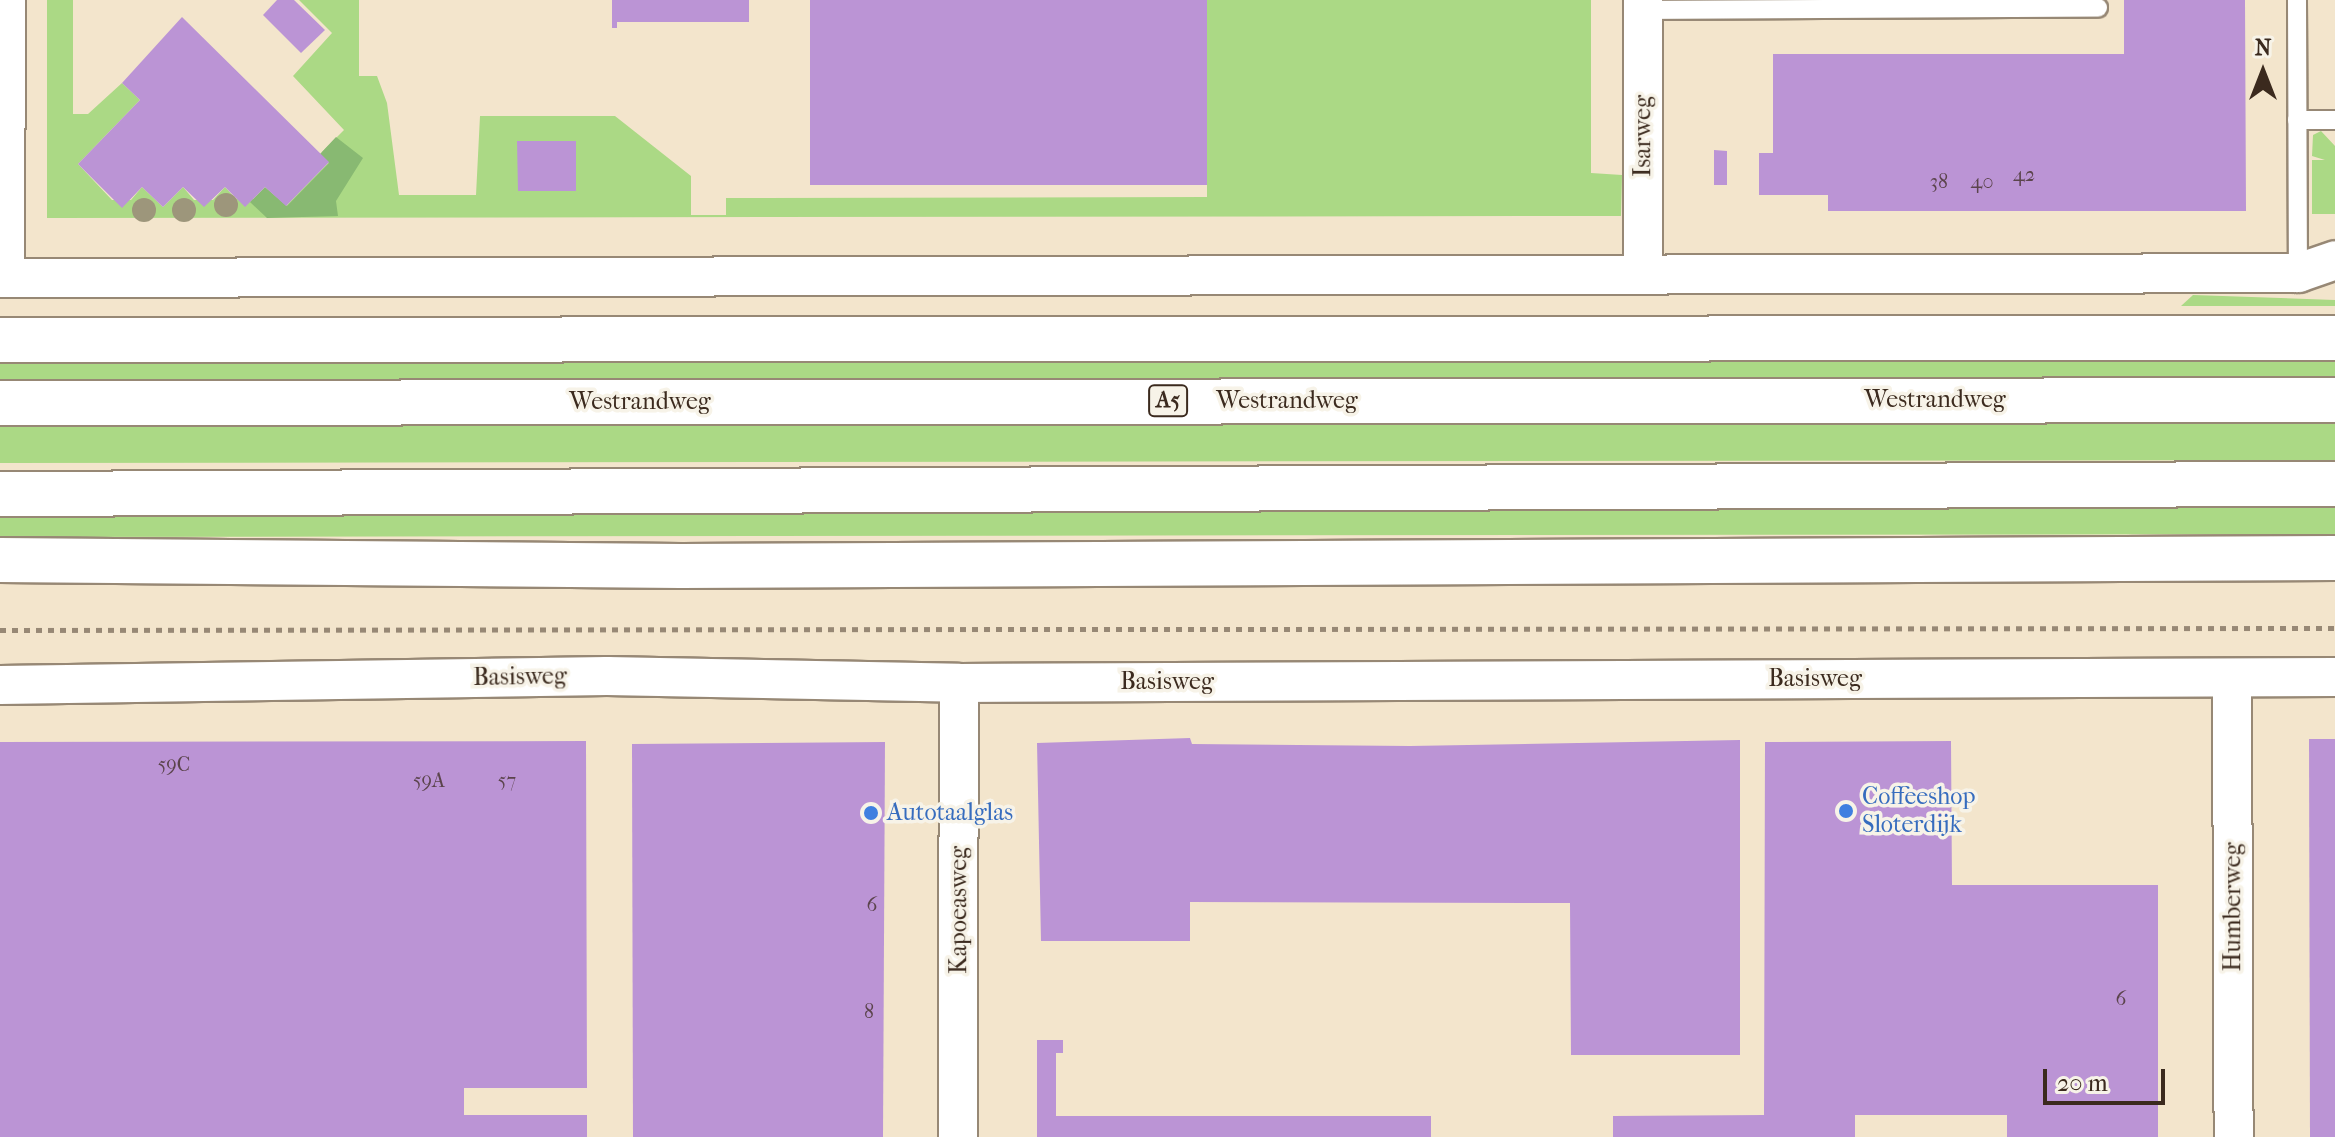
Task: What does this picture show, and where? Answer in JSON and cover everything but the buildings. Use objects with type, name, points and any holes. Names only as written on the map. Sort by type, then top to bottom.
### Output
[{"type":"main road","points":[[0,340],[2335,338]]},
{"type":"main road","name":"Westrandweg","points":[[0,403],[2335,400]]},
{"type":"main road","points":[[0,494],[2335,484]]},
{"type":"main road","points":[[0,560],[697,566],[2335,558]]},
{"type":"street","points":[[6,0],[3,278],[1643,272],[2298,273],[2335,260]]},
{"type":"street","name":"Isarweg","points":[[1643,5],[1643,272]]},
{"type":"street","points":[[2298,273],[2335,288]]},
{"type":"street","name":"Basisweg","points":[[0,685],[607,676],[959,683],[2335,677]]},
{"type":"street","name":"Humberweg","points":[[2232,678],[2234,1137]]},
{"type":"street","name":"Kapoeasweg","points":[[958,1137],[959,683]]},
{"type":"lane","points":[[2297,0],[2298,273]]},
{"type":"lane","points":[[1643,5],[2098,8]]},
{"type":"lane","points":[[2297,120],[2335,120]]},
{"type":"path","points":[[0,630],[2335,628]]},
{"type":"green space","points":[[47,0],[73,0],[73,114],[88,114],[122,83],[140,100],[78,164],[112,200],[131,200],[142,187],[163,207],[183,187],[194,200],[213,200],[225,187],[236,199],[278,199],[286,206],[329,162],[322,152],[344,130],[293,76],[332,33],[299,0],[359,0],[359,76],[377,76],[387,103],[399,195],[476,195],[480,116],[615,116],[691,176],[691,215],[726,215],[726,198],[1207,197],[1207,0],[1591,0],[1591,173],[1622,175],[1621,216],[47,218]]},
{"type":"green space","points":[[2321,131],[2335,146],[2335,214],[2312,214],[2312,160],[2325,160],[2312,156],[2313,135]]},
{"type":"green space","points":[[336,137],[363,158],[336,201],[338,216],[267,218],[250,202],[265,187],[287,206],[329,163],[320,154]]},
{"type":"green space","points":[[2193,295],[2335,300],[2335,306],[2181,306]]},
{"type":"green space","points":[[2335,355],[2335,460],[0,463],[0,358]]},
{"type":"green space","points":[[2335,504],[2335,534],[0,537],[0,508]]},
{"type":"place","name":"Coffeeshop Sloterdijk","points":[[1846,811]]},
{"type":"place","name":"Autotaalglas","points":[[871,813]]}]
